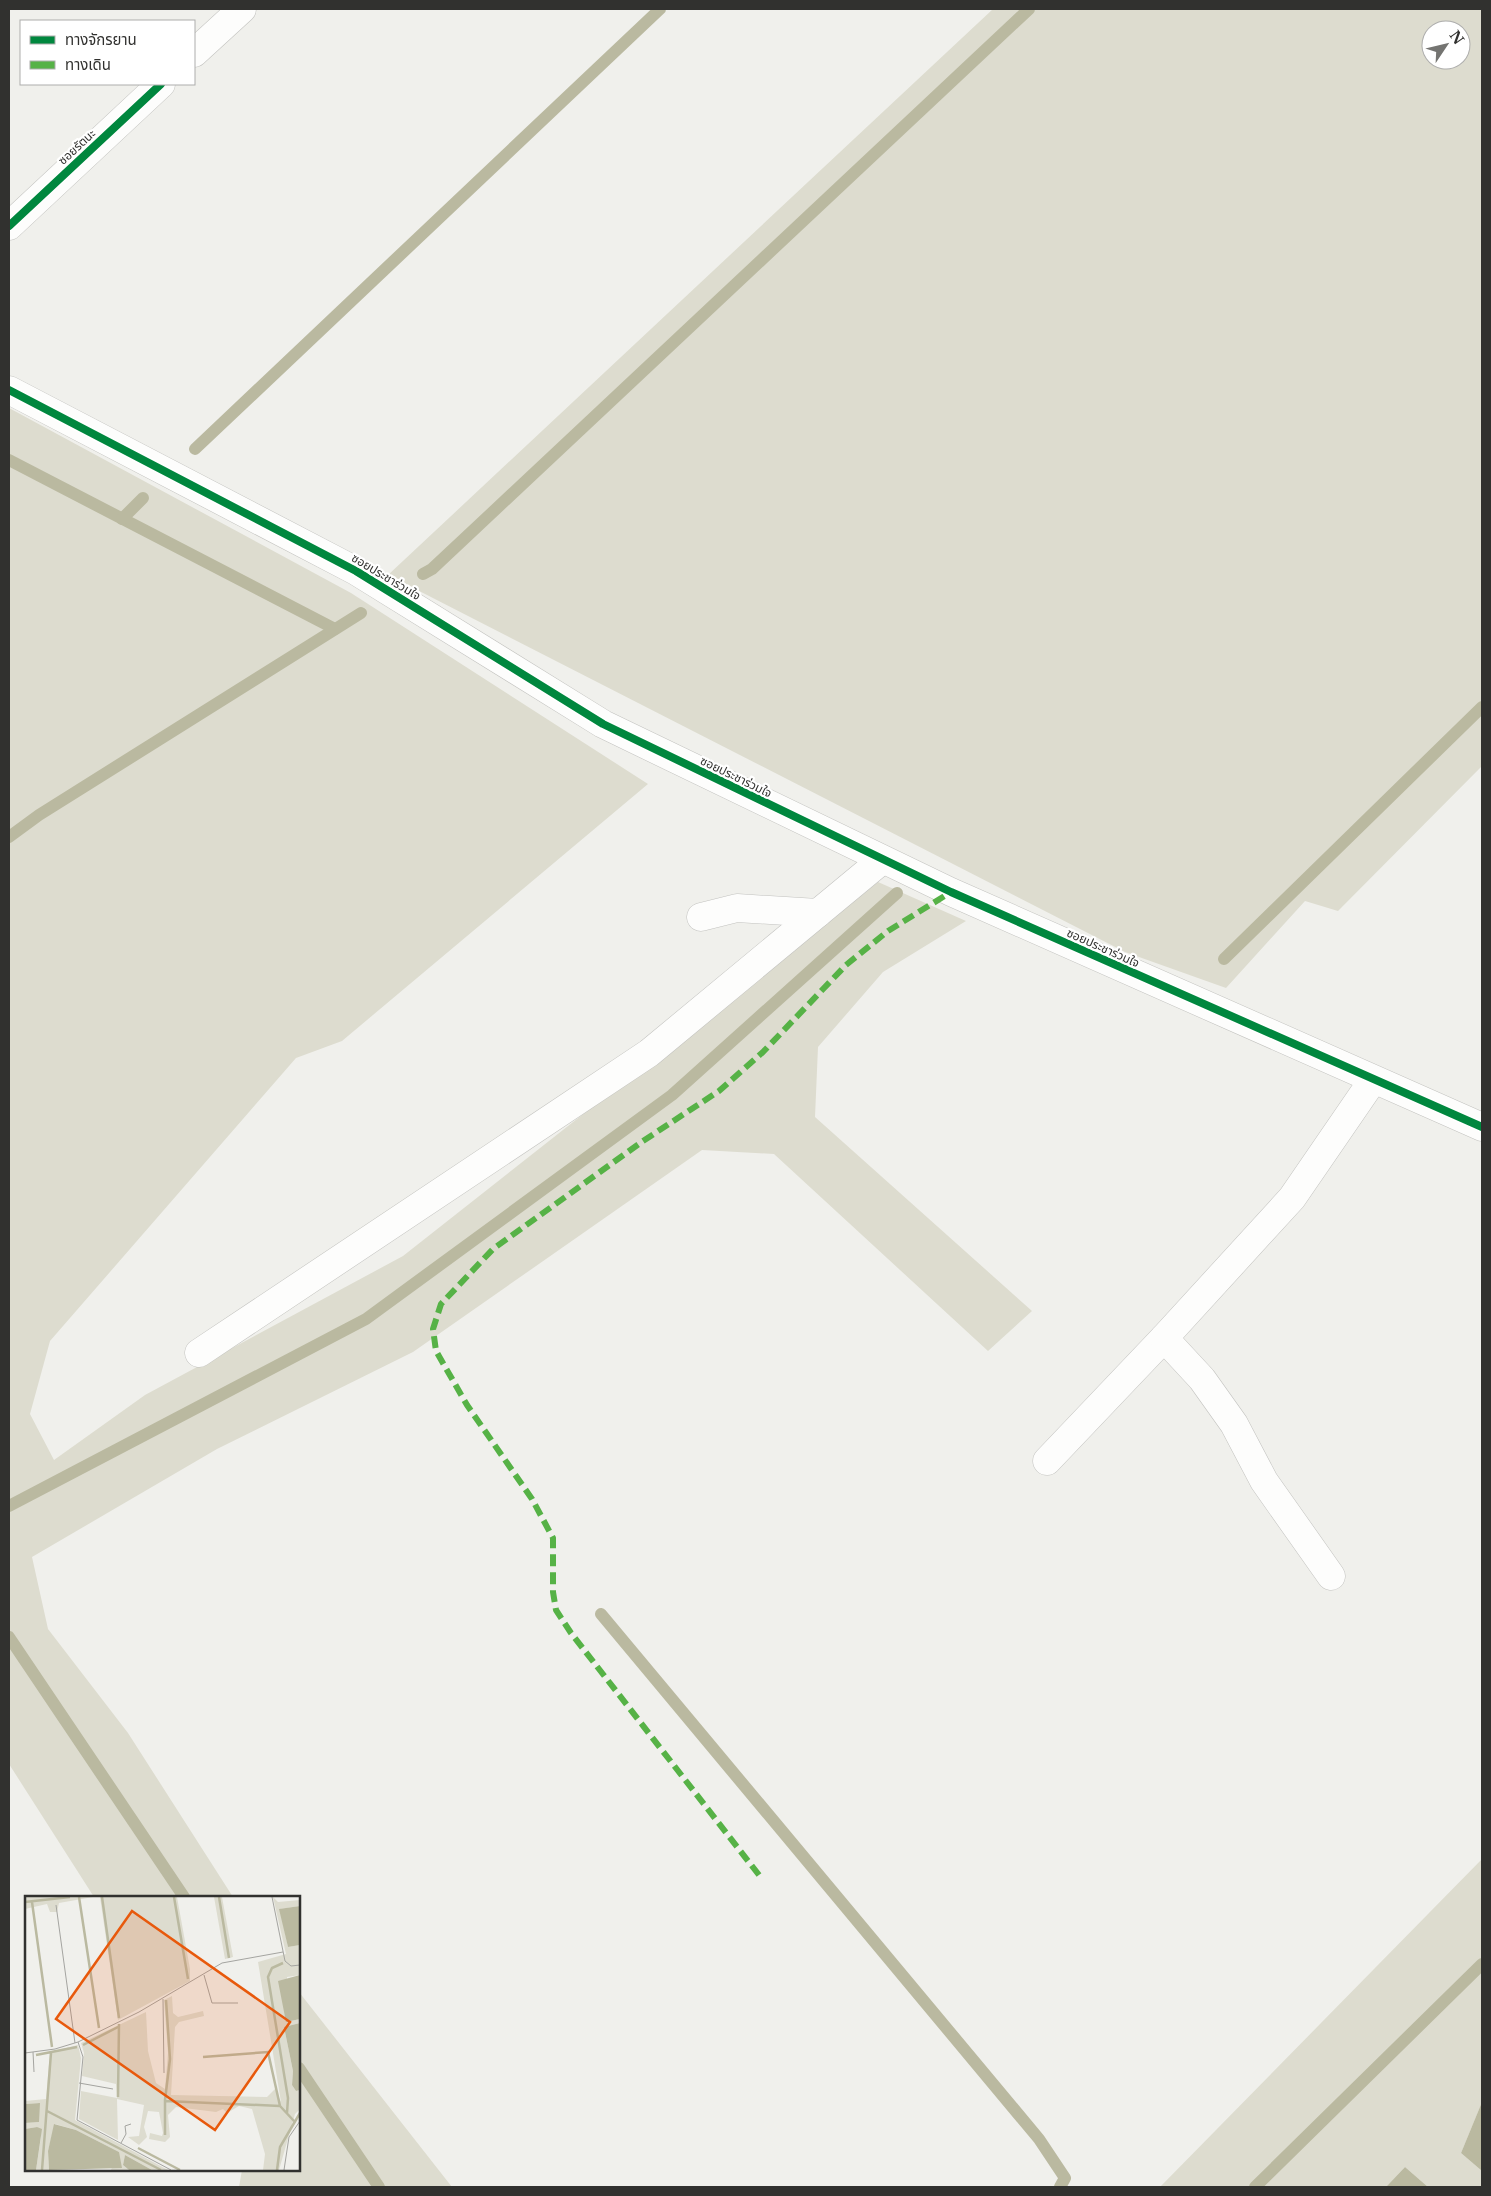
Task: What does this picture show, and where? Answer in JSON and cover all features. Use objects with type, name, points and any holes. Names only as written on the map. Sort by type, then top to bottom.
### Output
[{"type":"street","points":[[195,52],[242,9]]},
{"type":"street","name":"ซอยรัตนะ","points":[[9,226],[160,85]]},
{"type":"street","name":"ซอยประชาร่วมใจ","points":[[9,390],[356,571],[603,724],[882,860],[1482,1127]]},
{"type":"street","points":[[199,1353],[649,1053],[882,860]]},
{"type":"street","points":[[702,917],[736,908],[818,913]]},
{"type":"street","points":[[1047,1461],[1164,1338],[1292,1198],[1374,1080]]},
{"type":"street","points":[[1164,1338],[1202,1379],[1228,1417],[1264,1481],[1331,1576]]},
{"type":"shaded area","points":[[993,9],[1482,9],[1482,766],[1338,911],[1305,901],[1226,988],[1125,952],[388,575]]},
{"type":"shaded area","points":[[9,408],[351,593],[648,784],[342,1041],[296,1058],[50,1341],[30,1414],[54,1460],[145,1395],[403,1256],[878,882],[966,921],[883,972],[818,1047],[815,1117],[1032,1311],[988,1351],[774,1154],[702,1150],[413,1352],[217,1449],[32,1557],[48,1629],[128,1733],[232,1896],[93,1896],[9,1764]]},
{"type":"shaded area","points":[[1482,1859],[1482,2102],[1461,2153],[1482,2171],[1482,2187],[1428,2187],[1405,2167],[1386,2187],[1160,2187]]},
{"type":"shaded area","points":[[300,1993],[452,2187],[239,2187],[242,2171],[300,2171]]},
{"type":"shaded area","points":[[1482,2102],[1482,2171],[1461,2153]]},
{"type":"shaded area","points":[[1405,2167],[1428,2187],[1386,2187]]},
{"type":"waterway","points":[[195,449],[660,9]]},
{"type":"waterway","points":[[423,574],[432,569],[1029,9]]},
{"type":"waterway","points":[[9,460],[335,629]]},
{"type":"waterway","points":[[122,519],[143,498]]},
{"type":"waterway","points":[[9,837],[39,815],[361,613]]},
{"type":"waterway","points":[[1224,959],[1482,707]]},
{"type":"waterway","points":[[9,1506],[366,1319],[672,1095],[897,893]]},
{"type":"waterway","points":[[601,1614],[1039,2139],[1065,2178],[1060,2187]]},
{"type":"waterway","points":[[9,1637],[183,1896]]},
{"type":"waterway","points":[[1255,2187],[1482,1964]]},
{"type":"waterway","points":[[300,2069],[379,2187]]},
{"type":"marked path","points":[[759,1875],[571,1633],[556,1610],[553,1592],[553,1538],[532,1499],[467,1405],[436,1351],[433,1329],[441,1304],[493,1249],[643,1141],[719,1091],[763,1052],[846,965],[888,931],[951,892]]},
{"type":"cycle path","points":[[9,226],[160,85]]},
{"type":"cycle path","points":[[9,390],[356,571],[603,724],[951,892],[1482,1127]]}]
